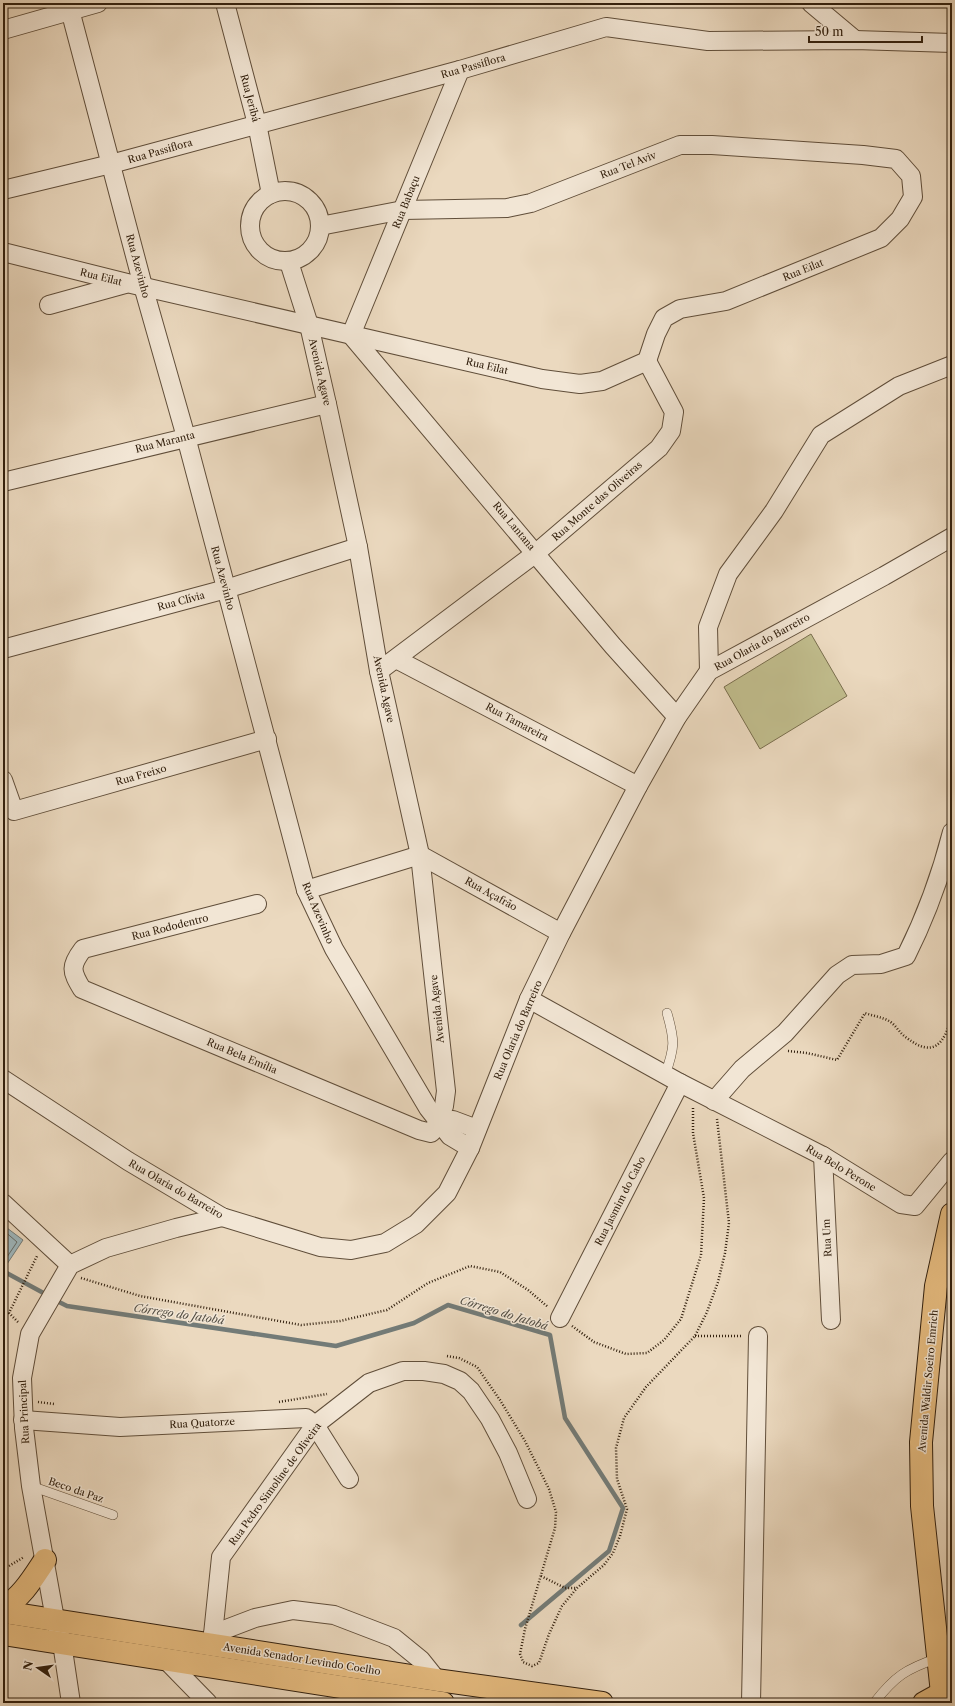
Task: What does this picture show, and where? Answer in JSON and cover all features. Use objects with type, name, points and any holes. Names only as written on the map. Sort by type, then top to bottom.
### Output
[{"type":"main road","name":"Avenida Waldir Soeiro Emrich","points":[[939,1697],[938,1658],[922,1506],[921,1442],[936,1286],[952,1214]]},
{"type":"main road","points":[[3,1608],[10,1604],[27,1588],[46,1560]]},
{"type":"main road","name":"Avenida Senador Levindo Coelho","points":[[3,1612],[213,1639],[437,1680],[602,1703]]},
{"type":"main road","points":[[3,1634],[443,1703]]},
{"type":"street","points":[[3,30],[98,3]]},
{"type":"street","name":"Rua Jeribá","points":[[225,3],[257,124],[271,194]]},
{"type":"street","points":[[812,3],[855,40]]},
{"type":"street","name":"Rua Azevinho","points":[[70,10],[111,164],[135,285],[186,437],[306,890],[334,949],[428,1108],[450,1136],[470,1148]]},
{"type":"street","name":"Rua Passiflora","points":[[3,190],[111,164],[460,70],[606,27],[708,41],[855,40],[949,45]]},
{"type":"street","name":"Rua Babaçu","points":[[351,335],[460,70]]},
{"type":"street","name":"Rua Tel Aviv","points":[[320,226],[403,210],[506,208],[531,202],[680,146],[712,145],[863,155],[896,159],[911,176],[913,197]]},
{"type":"street","points":[[283,191],[294,192],[305,197],[313,205],[318,215],[320,226],[319,237],[308,254],[289,262],[278,261],[268,257],[259,250],[253,241],[250,230],[251,219],[255,208],[262,200],[271,194],[283,191]]},
{"type":"street","name":"Rua Eilat","points":[[3,252],[135,285],[542,379],[580,384],[602,381],[647,361],[656,334],[664,318],[680,309],[726,301],[881,238],[900,219],[913,197]]},
{"type":"street","name":"Avenida Agave","points":[[289,262],[309,325],[327,404],[358,547],[379,671],[420,855],[446,1091],[444,1106],[437,1121]]},
{"type":"street","points":[[49,305],[135,285]]},
{"type":"street","name":"Rua Lantana","points":[[351,335],[613,646],[677,717]]},
{"type":"street","name":"Rua Monte das Oliveiras","points":[[379,671],[536,553],[660,448],[671,431],[674,412],[647,361]]},
{"type":"street","points":[[709,671],[708,627],[728,574],[774,511],[821,435],[899,386],[952,365]]},
{"type":"street","name":"Rua Maranta","points":[[3,482],[327,404]]},
{"type":"street","name":"Rua Olaria do Barreiro","points":[[3,1079],[128,1161],[222,1217],[320,1247],[351,1250],[385,1243],[416,1224],[447,1193],[470,1148],[529,999],[561,934],[638,786],[677,717],[709,671],[884,576],[952,537]]},
{"type":"street","name":"Rua Clívia","points":[[3,649],[226,589],[358,547]]},
{"type":"street","name":"Rua Tamareira","points":[[396,659],[638,786]]},
{"type":"street","name":"Rua Freixo","points":[[3,780],[14,811],[267,739]]},
{"type":"street","points":[[714,1101],[742,1069],[764,1049],[785,1033],[837,974],[852,965],[881,964],[906,956],[921,926],[942,872],[952,832]]},
{"type":"street","points":[[306,890],[420,855]]},
{"type":"street","name":"Rua Açafrão","points":[[420,855],[561,934]]},
{"type":"street","name":"Rua Rododentro","points":[[83,949],[257,904]]},
{"type":"street","name":"Rua Bela Emília","points":[[83,949],[74,961],[74,975],[82,989],[419,1130],[431,1133],[434,1130],[437,1121]]},
{"type":"street","name":"Rua Belo Perone","points":[[529,999],[679,1083],[823,1156],[901,1204],[915,1206],[952,1161]]},
{"type":"street","name":"Rua Jasmim do Cabo","points":[[560,1318],[679,1083]]},
{"type":"street","points":[[437,1121],[453,1120],[477,1129]]},
{"type":"street","name":"Rua Um","points":[[823,1156],[831,1320]]},
{"type":"street","points":[[3,1203],[44,1241],[66,1272],[106,1248],[176,1228],[222,1217]]},
{"type":"street","name":"Rua Principal","points":[[66,1272],[31,1332],[22,1378],[24,1420],[31,1486],[46,1560],[55,1619],[62,1643],[71,1703]]},
{"type":"street","points":[[751,1703],[758,1336]]},
{"type":"street","name":"Rua Pedro Simoline de Oliveira","points":[[213,1639],[221,1557],[316,1425],[369,1383],[403,1371],[424,1371],[444,1374],[460,1381],[472,1391],[490,1419],[507,1451],[527,1499]]},
{"type":"street","name":"Rua Quatorze","points":[[24,1420],[120,1427],[306,1418],[316,1425]]},
{"type":"street","points":[[316,1425],[349,1479]]},
{"type":"street","points":[[213,1639],[255,1618],[293,1610],[334,1615],[394,1638],[421,1660],[437,1680]]},
{"type":"street","points":[[165,1660],[208,1703]]},
{"type":"lane","points":[[667,1013],[673,1034],[673,1046],[679,1083]]},
{"type":"lane","name":"Beco da Paz","points":[[31,1486],[113,1515]]},
{"type":"lane","points":[[874,1703],[898,1677],[912,1667],[938,1658]]},
{"type":"path","points":[[764,1049],[807,1053],[836,1060],[865,1013],[889,1021],[907,1038],[924,1048],[931,1048],[938,1046],[949,1027],[952,1016]]},
{"type":"path","points":[[66,1272],[140,1296],[301,1325],[340,1321],[386,1310],[428,1283],[470,1266],[500,1272],[528,1290],[560,1318],[594,1342],[626,1354],[646,1352],[664,1340],[681,1319],[701,1255],[704,1198],[693,1133],[679,1083]]},
{"type":"path","points":[[31,1332],[9,1313],[44,1241]]},
{"type":"path","points":[[695,1336],[758,1336]]},
{"type":"path","points":[[541,1576],[565,1588],[576,1588]]},
{"type":"shaded area","points":[[811,634],[847,696],[760,749],[724,687]]},
{"type":"water","points":[[3,1225],[23,1240],[3,1270]]},
{"type":"waterway","name":"Córrego do Jatobá","points":[[3,1271],[49,1296]]},
{"type":"waterway","name":"Córrego do Jatobá","points":[[55,1300],[67,1306],[336,1346],[414,1323],[448,1305],[550,1335],[565,1418],[623,1508],[609,1551],[521,1625]]}]
